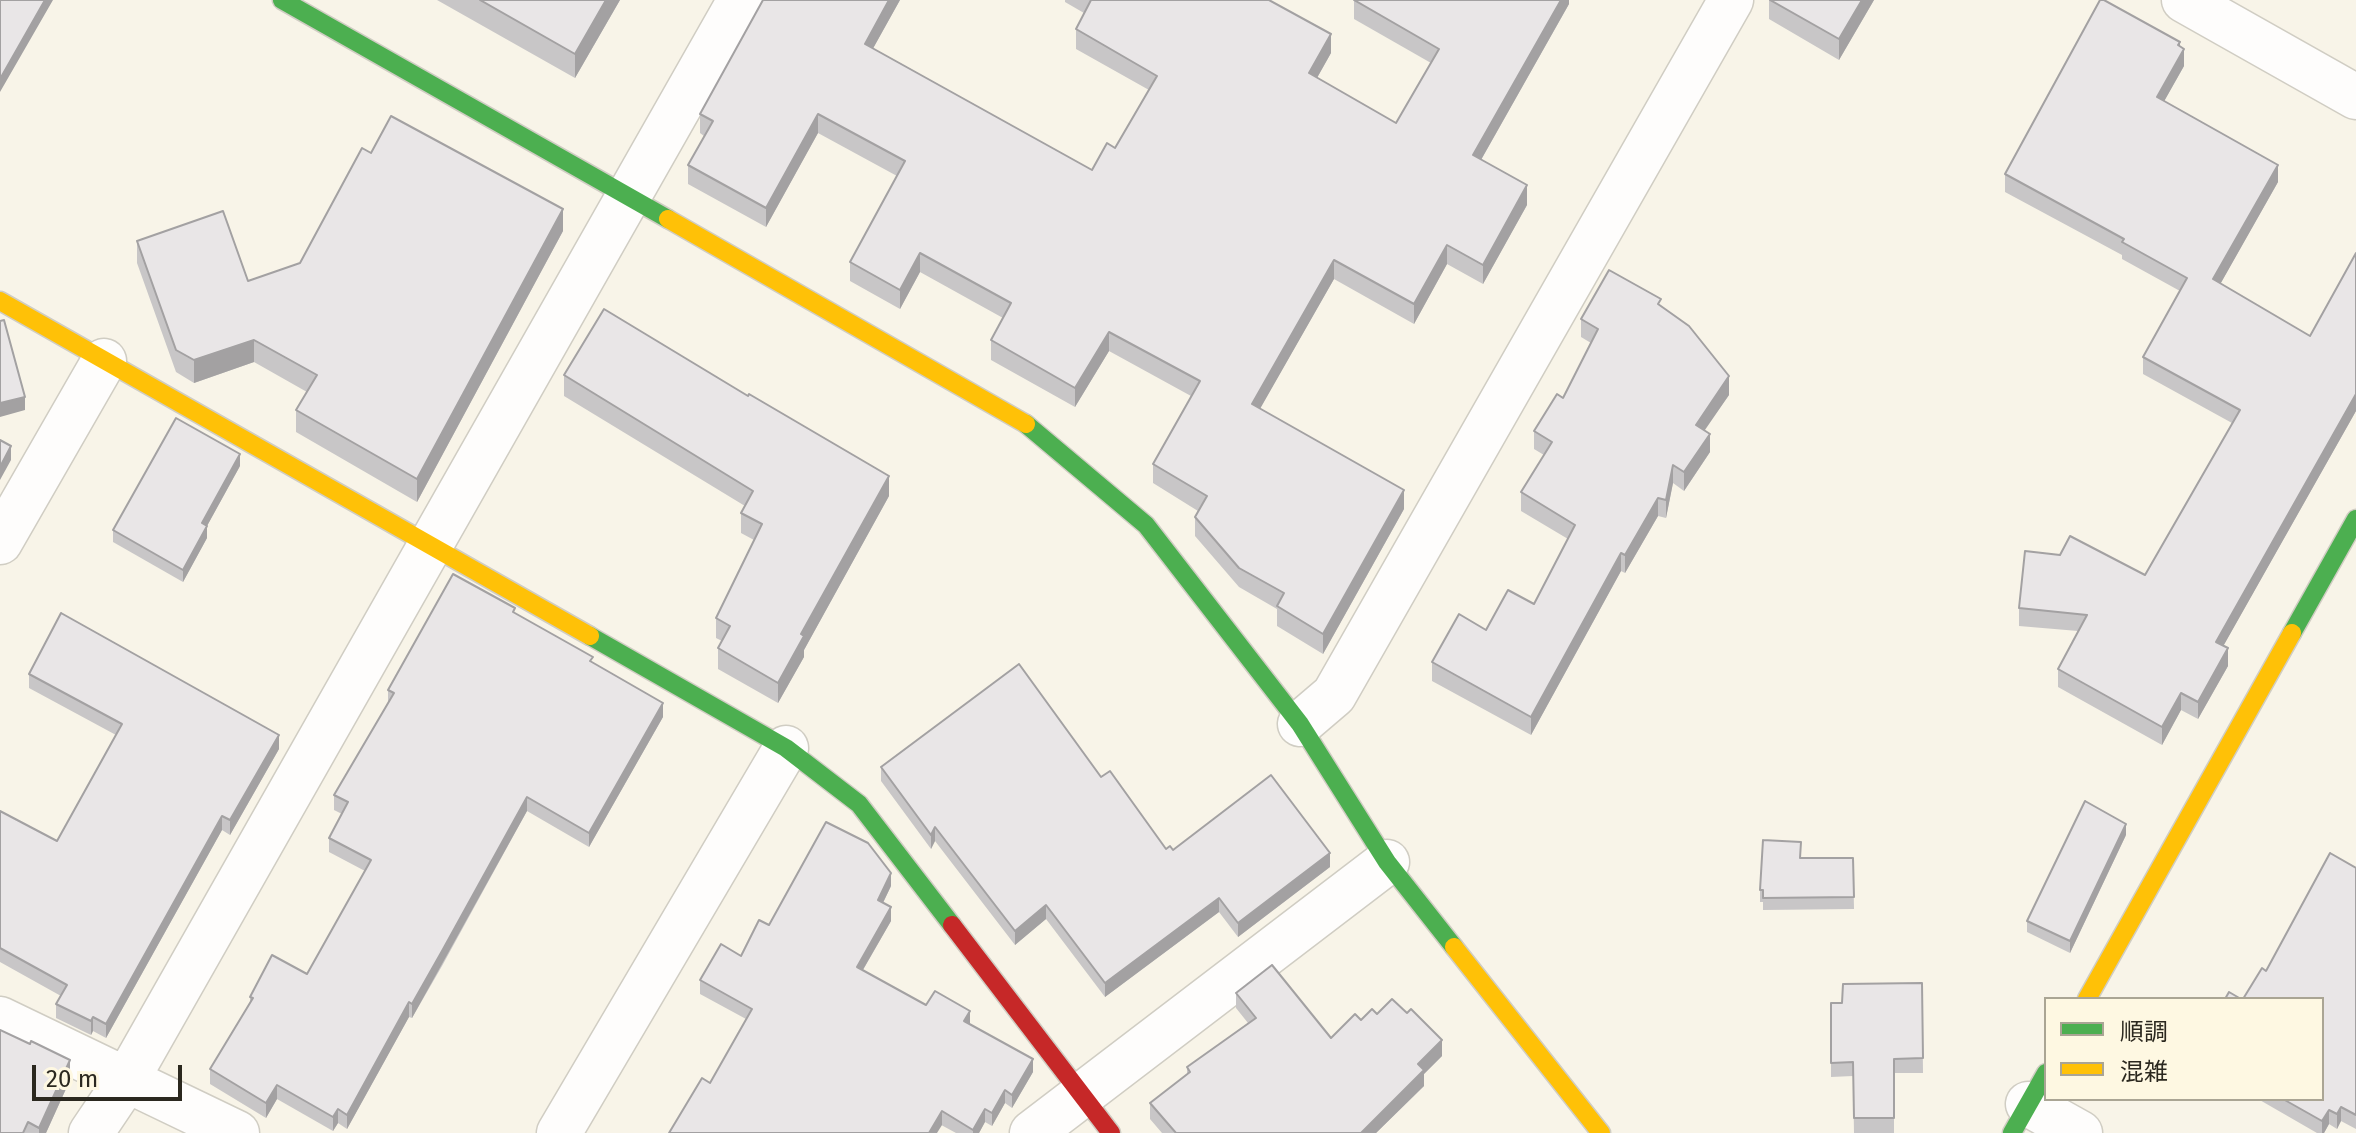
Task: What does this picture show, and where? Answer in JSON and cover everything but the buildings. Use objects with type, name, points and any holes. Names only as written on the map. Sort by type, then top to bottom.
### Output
[{"type":"street","points":[[282,0],[1004,409],[1094,479],[1146,525],[1300,724],[1387,862],[1601,1133]]},
{"type":"street","points":[[91,1133],[126,1081],[740,0]]},
{"type":"street","points":[[1300,724],[1334,695],[1731,0]]},
{"type":"street","points":[[2184,0],[2356,97]]},
{"type":"street","points":[[0,301],[786,748],[859,804],[1111,1133]]},
{"type":"street","points":[[0,542],[104,361]]},
{"type":"street","points":[[2088,997],[2356,519]]},
{"type":"street","points":[[559,1133],[786,748]]},
{"type":"street","points":[[1032,1133],[1387,862]]},
{"type":"street","points":[[0,1019],[237,1133]]},
{"type":"street","points":[[2029,1103],[2080,1133]]},
{"type":"traffic: fast","points":[[282,0],[668,219]]},
{"type":"traffic: fast","points":[[1026,424],[1146,525],[1300,724],[1387,862],[1454,947]]},
{"type":"traffic: fast","points":[[2292,633],[2356,519]]},
{"type":"traffic: fast","points":[[590,636],[786,748],[859,804],[952,925]]},
{"type":"traffic: fast","points":[[2012,1133],[2044,1077]]},
{"type":"traffic: slow","points":[[668,219],[1026,424]]},
{"type":"traffic: slow","points":[[0,301],[590,636]]},
{"type":"traffic: slow","points":[[2088,997],[2292,633]]},
{"type":"traffic: slow","points":[[1454,947],[1601,1133]]},
{"type":"traffic: jam","points":[[952,925],[1111,1133]]}]
